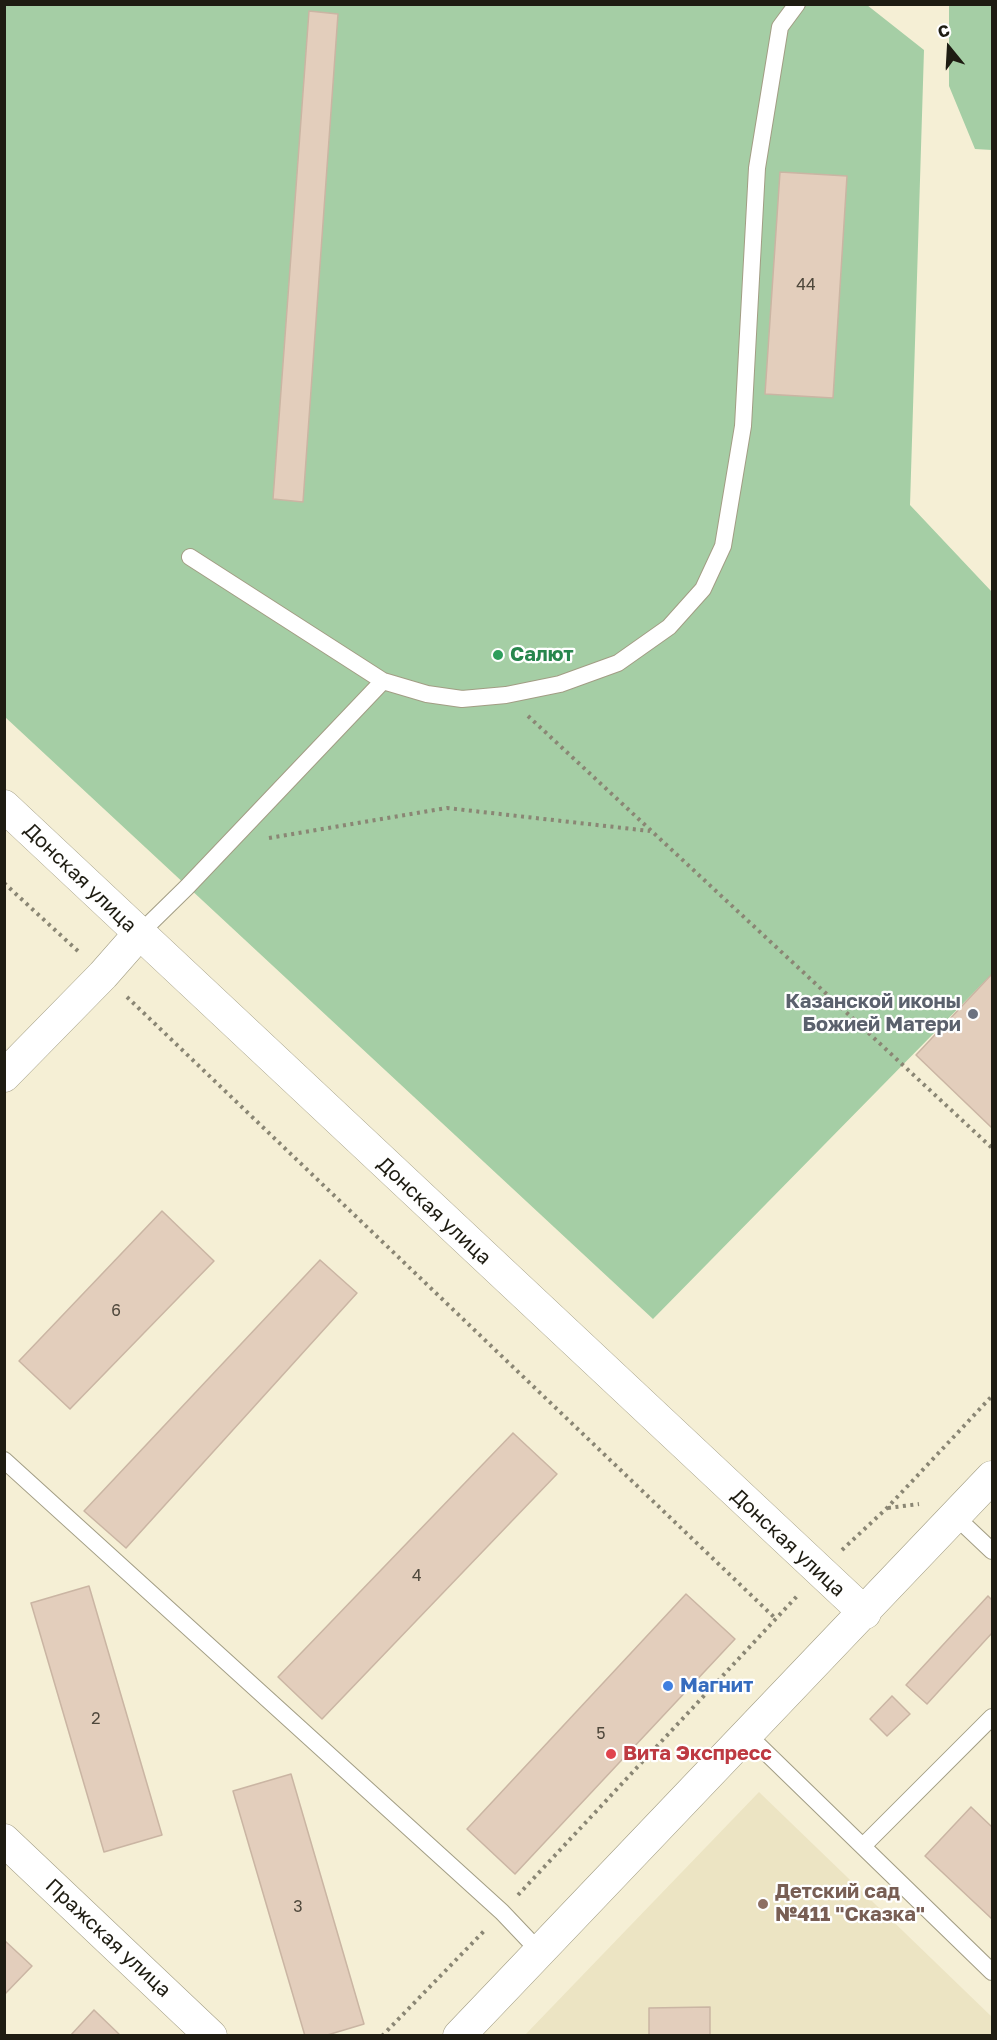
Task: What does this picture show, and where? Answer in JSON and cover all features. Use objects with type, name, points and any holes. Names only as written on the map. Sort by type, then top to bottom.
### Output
[{"type":"street","name":"Донская улица","points":[[4,806],[865,1613]]},
{"type":"street","points":[[4,1076],[103,975],[139,934]]},
{"type":"street","points":[[459,2036],[993,1477]]},
{"type":"street","name":"Пражская улица","points":[[4,1840],[210,2036]]},
{"type":"lane","points":[[190,557],[383,681],[427,694],[462,699],[506,695],[560,684],[618,663],[669,627],[703,589],[723,546],[743,426],[757,168],[780,27],[797,4]]},
{"type":"lane","points":[[139,934],[383,681]]},
{"type":"lane","points":[[4,1460],[502,1912],[540,1952]]},
{"type":"lane","points":[[956,1517],[993,1551]]},
{"type":"lane","points":[[863,1846],[993,1717]]},
{"type":"lane","points":[[748,1735],[993,1971]]},
{"type":"path","points":[[506,695],[993,1148]]},
{"type":"path","points":[[226,846],[447,808],[651,831]]},
{"type":"path","points":[[4,883],[776,1619]]},
{"type":"path","points":[[382,2036],[502,1912],[819,1572],[887,1508],[993,1396]]},
{"type":"shaded area","name":"Детский сад №411 \"Сказка\"","points":[[759,1792],[992,2017],[992,2036],[524,2036]]},
{"type":"green space","name":"Салют","points":[[4,5],[867,5],[924,50],[910,505],[992,592],[992,974],[653,1319],[5,717]]},
{"type":"green space","points":[[949,5],[992,5],[992,150],[975,149],[949,86]]},
{"type":"building","points":[[309,11],[338,14],[303,502],[273,499]]},
{"type":"building","points":[[780,172],[847,176],[833,398],[765,394]]},
{"type":"building","name":"Казанской иконы Божией Матери","points":[[992,974],[992,1128],[916,1055]]},
{"type":"building","points":[[162,1211],[214,1261],[70,1409],[19,1361]]},
{"type":"building","points":[[320,1260],[357,1293],[126,1548],[84,1511]]},
{"type":"building","points":[[513,1433],[557,1474],[322,1719],[278,1677]]},
{"type":"building","points":[[89,1586],[162,1835],[104,1852],[31,1603]]},
{"type":"building","points":[[686,1594],[735,1639],[515,1874],[467,1829]]},
{"type":"building","points":[[988,1596],[992,1600],[992,1633],[927,1704],[906,1685]]},
{"type":"building","points":[[892,1696],[910,1714],[887,1736],[870,1719]]},
{"type":"building","points":[[291,1774],[364,2024],[324,2036],[305,2036],[233,1791]]},
{"type":"building","points":[[971,1807],[992,1827],[992,1919],[925,1856]]},
{"type":"building","points":[[4,1940],[32,1966],[4,1995]]},
{"type":"building","points":[[710,2007],[710,2036],[649,2036],[649,2008]]},
{"type":"building","points":[[94,2010],[121,2036],[70,2036]]},
{"type":"place","name":"Салют","points":[[498,655]]},
{"type":"place","name":"Казанской иконы Божией Матери","points":[[973,1014]]},
{"type":"place","name":"Магнит","points":[[668,1686]]},
{"type":"place","name":"Вита Экспресс","points":[[611,1754]]},
{"type":"place","name":"Детский сад №411 \"Сказка\"","points":[[763,1904]]}]
